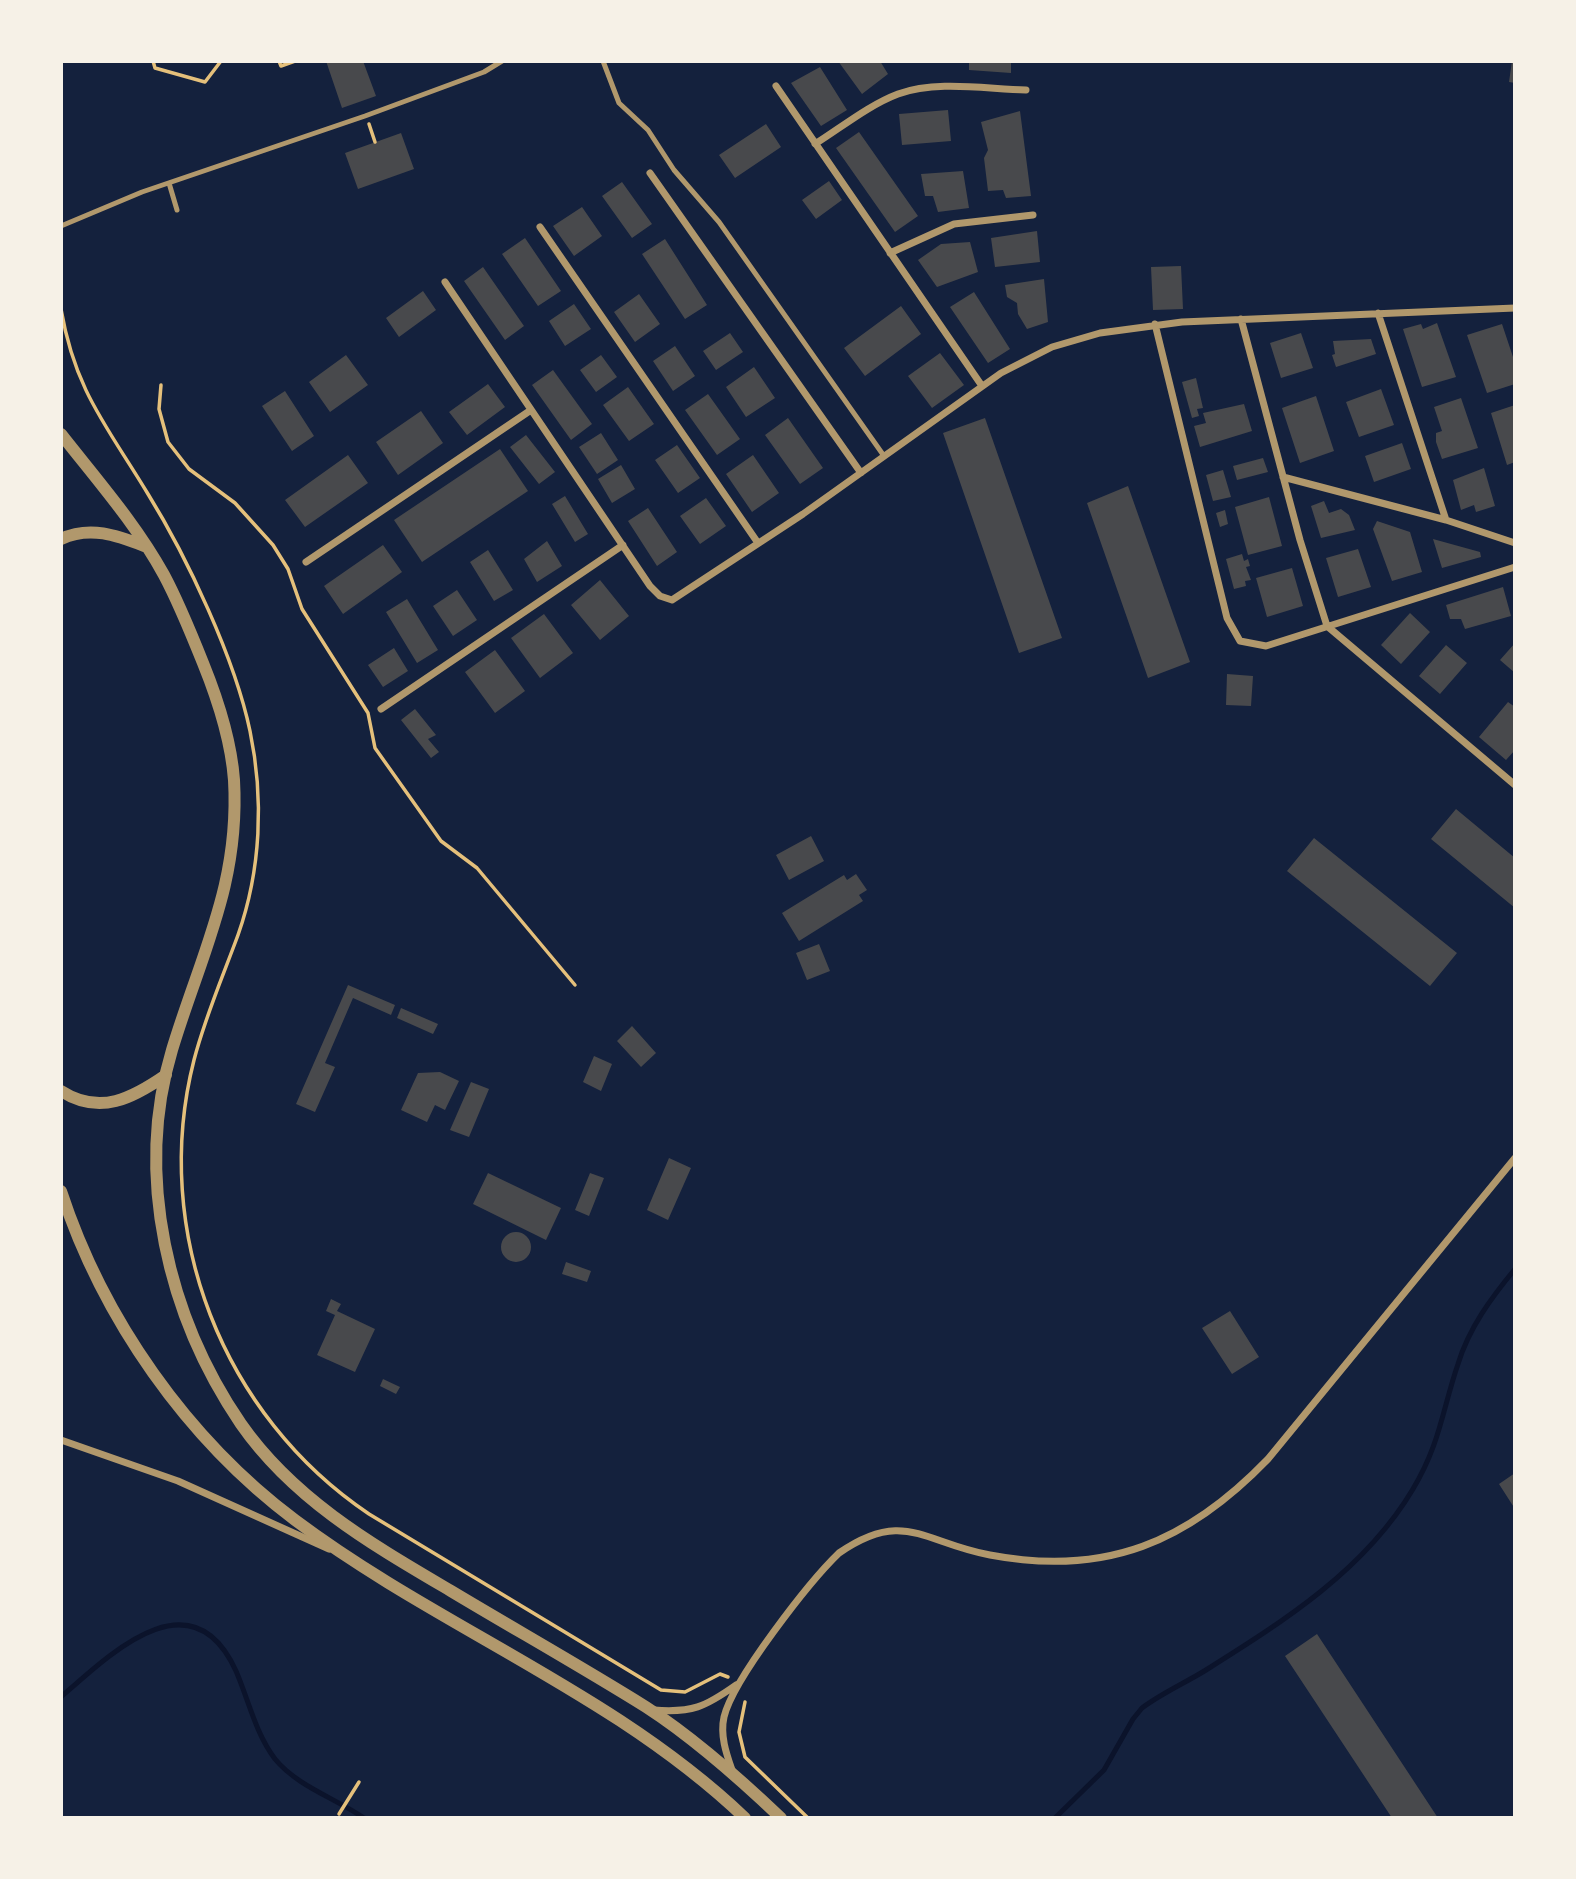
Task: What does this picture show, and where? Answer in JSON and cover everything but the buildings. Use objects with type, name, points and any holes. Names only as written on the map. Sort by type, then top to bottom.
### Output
[{"type":"street","points":[[776,86],[982,386]]},
{"type":"street","points":[[815,144],[884,100],[909,91],[933,87],[1026,90]]},
{"type":"street","points":[[650,173],[861,473]]},
{"type":"street","points":[[890,253],[954,224],[1033,215]]},
{"type":"street","points":[[540,227],[758,544]]},
{"type":"street","points":[[445,282],[623,545],[660,596],[672,600],[861,473],[982,386],[1017,363],[1052,346],[1100,333],[1155,324],[1515,308]]},
{"type":"street","points":[[1378,313],[1446,520]]},
{"type":"street","points":[[1241,319],[1283,477],[1327,626],[1515,785]]},
{"type":"street","points":[[1155,324],[1227,618],[1235,634],[1244,643],[1266,646],[1515,567]]},
{"type":"street","points":[[306,562],[531,410]]},
{"type":"street","points":[[61,434],[147,547],[172,591],[219,706],[232,764],[235,804],[226,891],[166,1075],[157,1137],[162,1227],[173,1280],[200,1355],[249,1434],[294,1484],[343,1524],[649,1710],[735,1777],[781,1818]]},
{"type":"street","points":[[1283,477],[1446,520],[1515,542]]},
{"type":"street","points":[[61,539],[74,534],[99,532],[147,547]]},
{"type":"street","points":[[381,709],[623,545]]},
{"type":"street","points":[[61,1091],[85,1102],[109,1104],[130,1098],[166,1075]]},
{"type":"street","points":[[649,1710],[692,1710],[705,1706],[736,1684],[833,1559],[875,1532],[890,1528],[912,1531],[965,1549],[1014,1559],[1083,1560],[1139,1550],[1195,1523],[1236,1492],[1273,1453],[1515,1158]]},
{"type":"street","points":[[61,1191],[78,1237],[114,1310],[175,1401],[219,1451],[262,1492],[355,1561],[632,1727],[677,1759],[745,1818]]},
{"type":"street","points":[[61,1440],[178,1481],[355,1561]]},
{"type":"street","points":[[735,1777],[726,1754],[723,1732],[725,1713],[736,1684]]},
{"type":"lane","points":[[61,226],[169,183],[484,72],[502,61]]},
{"type":"lane","points":[[603,61],[619,103],[648,130],[674,170],[719,222],[884,456]]},
{"type":"lane","points":[[169,183],[177,210]]},
{"type":"path","points":[[153,61],[155,68],[205,82],[221,61]]},
{"type":"path","points":[[279,61],[281,66],[295,61]]},
{"type":"path","points":[[365,116],[375,142]]},
{"type":"path","points":[[61,309],[73,362],[87,398],[154,503],[196,586],[234,676],[253,748],[258,814],[253,873],[239,931],[196,1051],[187,1087],[181,1145],[181,1187],[190,1250],[217,1335],[241,1380],[281,1436],[330,1486],[369,1514],[661,1689],[685,1692],[722,1674],[748,1691],[739,1732],[745,1757],[808,1818]]},
{"type":"path","points":[[161,385],[159,409],[168,442],[188,469],[235,503],[273,545],[289,569],[302,609],[350,679],[368,713],[375,748],[441,841],[477,868],[575,985]]},
{"type":"path","points":[[339,1814],[359,1782]]},
{"type":"waterway","points":[[1055,1818],[1104,1770],[1142,1708],[1206,1670],[1321,1592],[1371,1545],[1394,1518],[1429,1457],[1468,1338],[1489,1302],[1515,1269]]},
{"type":"waterway","points":[[61,1697],[103,1661],[151,1631],[174,1625],[197,1628],[218,1642],[236,1671],[257,1727],[275,1759],[294,1777],[364,1818]]}]
